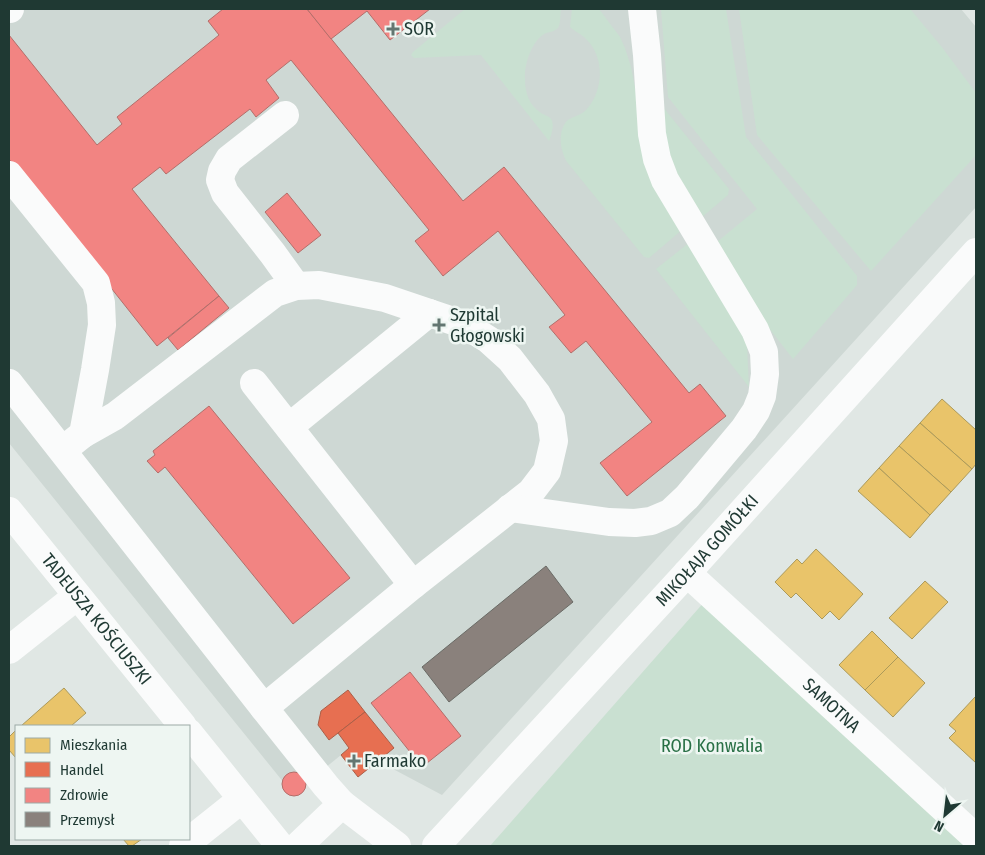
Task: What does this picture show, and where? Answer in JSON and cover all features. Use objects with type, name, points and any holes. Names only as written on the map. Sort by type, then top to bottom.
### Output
[{"type":"street","points":[[510,508],[609,522],[635,523],[651,521],[670,513],[744,429],[756,411],[762,396],[765,374],[764,352],[755,330],[665,180],[657,159],[652,134],[642,9]]},
{"type":"street","points":[[285,115],[229,159],[222,171],[220,180],[224,193],[296,286]]},
{"type":"street","points":[[9,175],[96,283],[101,303],[102,325],[83,434]]},
{"type":"street","name":"MIKOŁAJA GOMÓŁKI","points":[[436,846],[687,573],[976,252]]},
{"type":"street","points":[[63,451],[83,434],[115,416],[275,293],[296,286],[319,285],[385,298],[429,312],[465,325],[490,340],[510,359],[537,394],[551,419],[554,441],[548,472],[531,492],[413,585],[264,708]]},
{"type":"street","points":[[289,427],[429,312]]},
{"type":"street","points":[[9,383],[326,786],[342,804],[397,846]]},
{"type":"street","points":[[254,383],[413,585]]},
{"type":"street","name":"TADEUSZA KOŚCIUSZKI","points":[[9,511],[182,725]]},
{"type":"street","name":"SAMOTNA","points":[[687,573],[976,838]]},
{"type":"street","points":[[9,650],[77,596]]},
{"type":"street","points":[[190,735],[280,846]]},
{"type":"street","points":[[183,846],[242,799]]},
{"type":"street","points":[[298,846],[342,804]]},
{"type":"shaded area","name":"Szpital Głogowski","points":[[9,9],[961,9],[976,27],[976,207],[442,795],[378,761],[358,777],[341,755],[293,794],[9,443]]},
{"type":"green space","points":[[465,9],[561,9],[558,28],[544,34],[535,43],[527,61],[525,74],[528,98],[537,110],[552,121],[549,141],[481,55],[414,58],[411,55]]},
{"type":"green space","points":[[572,9],[599,9],[620,37],[631,67],[637,98],[683,229],[649,258],[644,257],[567,162],[563,154],[561,144],[562,129],[568,120],[586,110],[592,102],[599,84],[600,74],[597,55],[592,46],[584,37],[570,27]]},
{"type":"green space","points":[[661,9],[726,9],[746,137],[857,276],[857,285],[793,359],[762,319],[717,242],[757,209],[668,97]]},
{"type":"green space","points":[[739,9],[911,10],[976,93],[976,155],[871,271],[757,135]]},
{"type":"green space","points":[[659,102],[729,189],[728,195],[701,218],[673,170]]},
{"type":"green space","points":[[690,242],[729,308],[747,345],[749,387],[656,269]]},
{"type":"green space","name":"ROD Konwalia","points":[[705,601],[969,846],[490,846]]},
{"type":"building: Mieszkania","points":[[942,399],[976,430],[976,464],[972,469],[920,423]]},
{"type":"building: Mieszkania","points":[[920,423],[972,469],[951,492],[899,446]]},
{"type":"building: Mieszkania","points":[[899,446],[951,492],[930,515],[879,468]]},
{"type":"building: Mieszkania","points":[[879,468],[930,515],[910,538],[858,491]]},
{"type":"building: Mieszkania","points":[[816,549],[863,594],[839,620],[830,611],[822,619],[796,593],[791,598],[775,582],[797,559],[802,564]]},
{"type":"building: Mieszkania","points":[[925,581],[948,602],[912,639],[889,618]]},
{"type":"building: Mieszkania","points":[[872,631],[898,657],[865,690],[839,665]]},
{"type":"building: Mieszkania","points":[[898,657],[925,683],[893,717],[865,690]]},
{"type":"building: Mieszkania","points":[[64,688],[86,713],[72,725],[22,725]]},
{"type":"building: Mieszkania","points":[[975,697],[976,763],[949,738],[956,731],[949,725]]},
{"type":"building: Mieszkania","points":[[15,731],[15,757],[9,750],[9,737]]},
{"type":"building: Mieszkania","points":[[124,840],[141,840],[132,846],[129,846]]},
{"type":"building: Handel","points":[[348,690],[365,712],[329,740],[318,725],[321,711]]},
{"type":"building: Handel","points":[[365,712],[394,748],[358,777],[341,755],[349,748],[338,733]]},
{"type":"building: Zdrowie","points":[[223,9],[307,9],[463,201],[504,167],[689,393],[700,384],[726,416],[627,496],[600,463],[652,422],[586,341],[571,353],[549,327],[565,315],[498,231],[443,276],[415,241],[429,230],[291,60],[266,80],[279,98],[256,117],[250,109],[166,174],[160,167],[132,189],[219,296],[157,346],[9,159],[9,35],[97,145],[122,124],[117,117],[219,35],[208,21]]},
{"type":"building: Zdrowie","name":"SOR","points":[[307,9],[430,9],[390,40],[367,11],[331,39]]},
{"type":"building: Zdrowie","points":[[287,193],[321,235],[298,253],[265,212]]},
{"type":"building: Zdrowie","points":[[219,296],[229,308],[178,350],[168,338]]},
{"type":"building: Zdrowie","points":[[209,406],[350,578],[293,624],[165,467],[158,473],[147,461],[155,455],[153,451]]},
{"type":"building: Zdrowie","points":[[410,672],[461,736],[422,767],[371,703]]},
{"type":"building: Zdrowie","points":[[294,772],[302,776],[306,784],[302,792],[294,796],[286,792],[282,784],[286,776]]},
{"type":"building: Przemysł","points":[[546,566],[573,602],[449,702],[422,667]]},
{"type":"place","name":"SOR","points":[[393,29]]},
{"type":"place","name":"Szpital Głogowski","points":[[439,325]]},
{"type":"place","name":"Farmako","points":[[354,761]]}]
